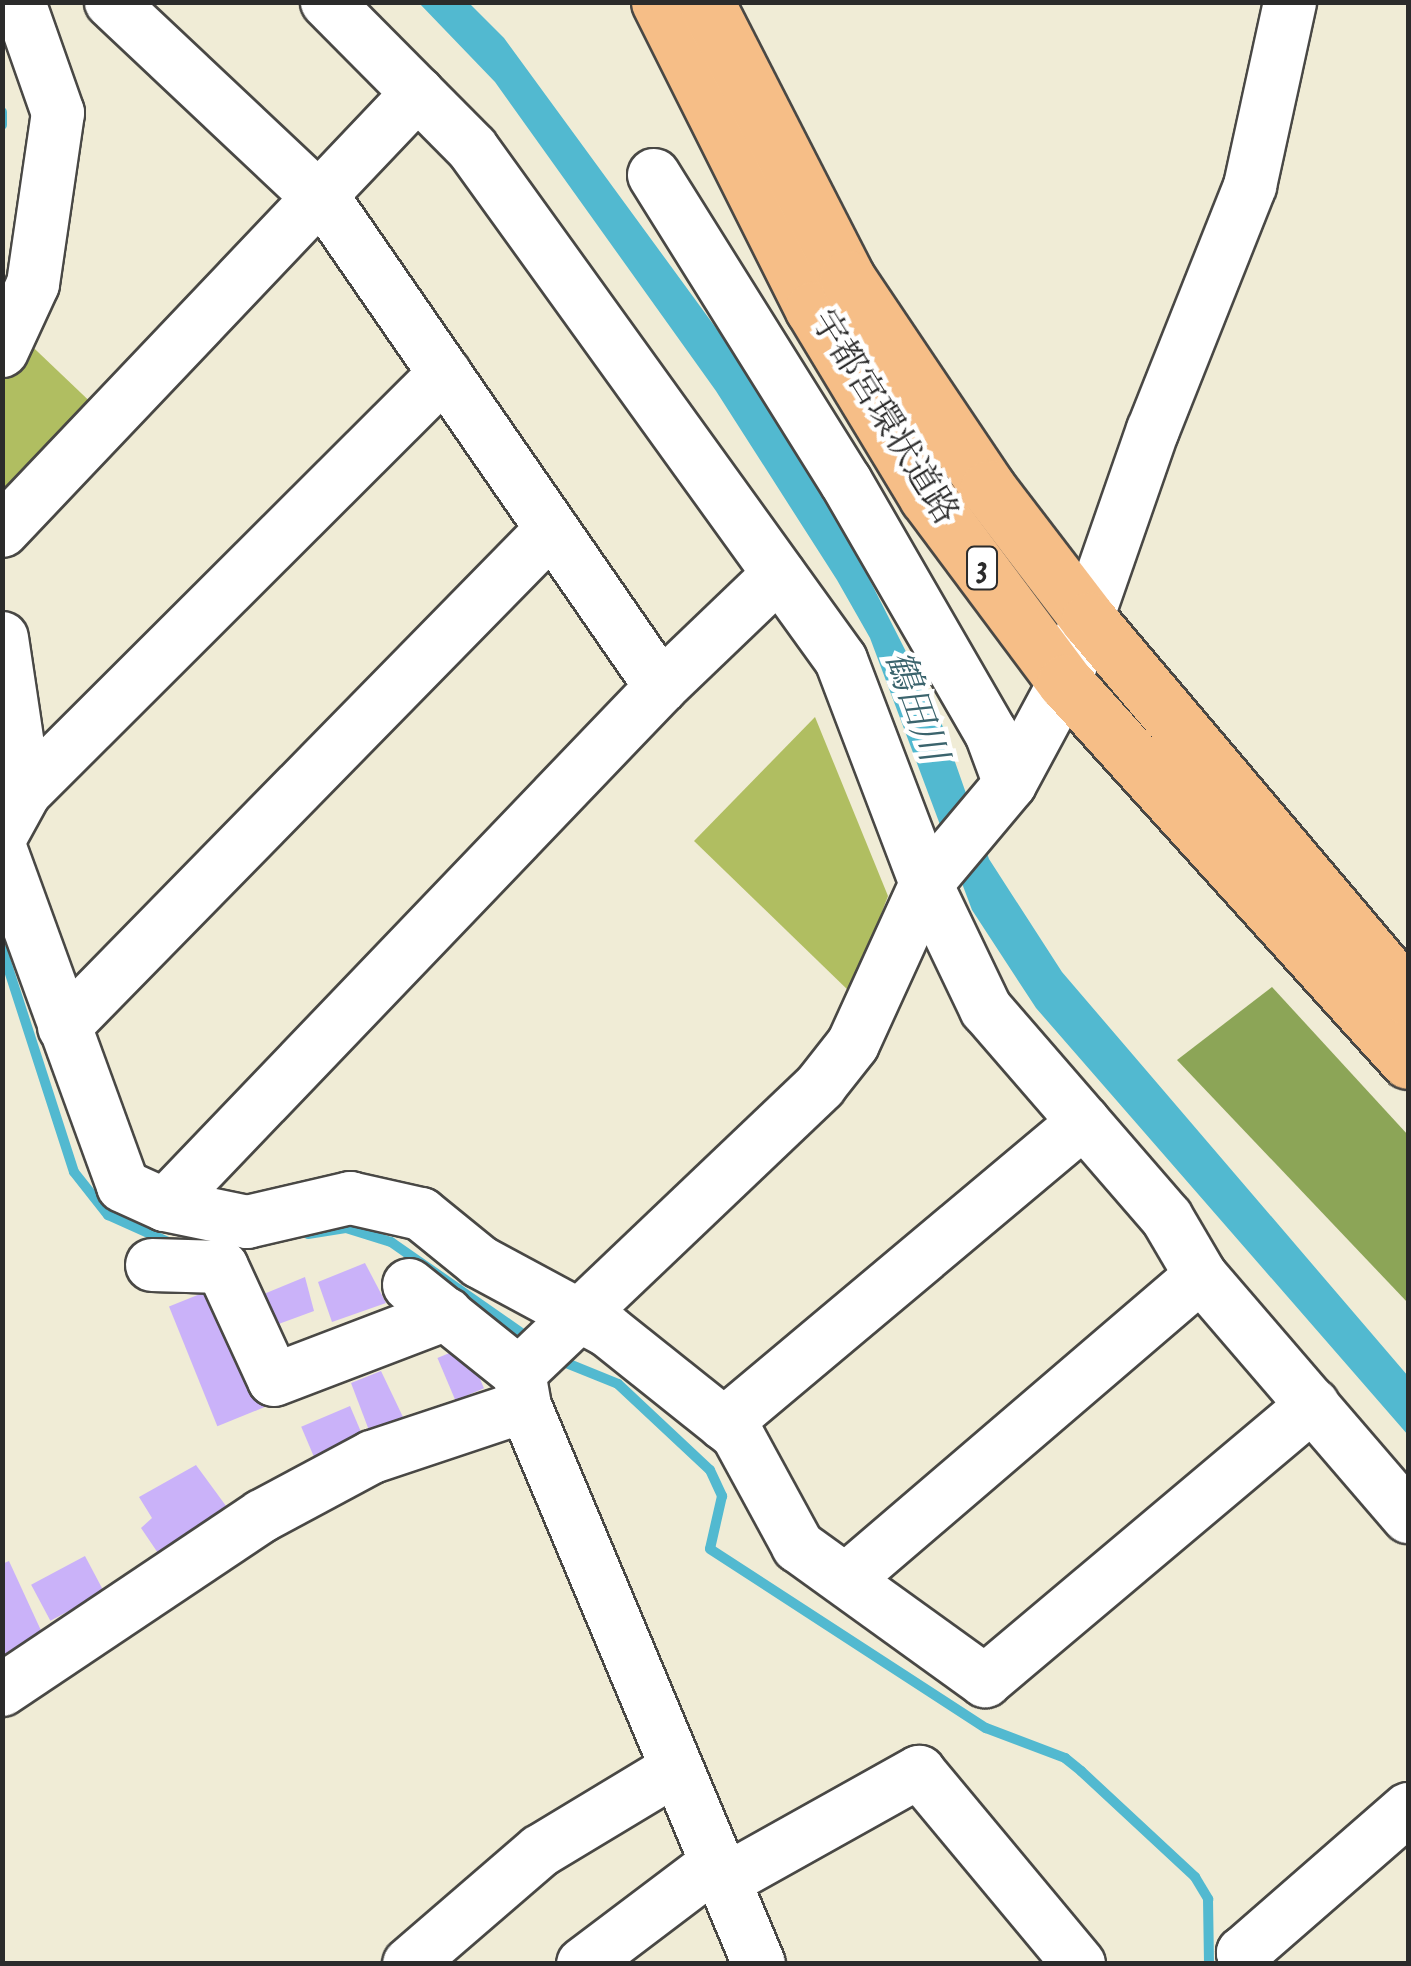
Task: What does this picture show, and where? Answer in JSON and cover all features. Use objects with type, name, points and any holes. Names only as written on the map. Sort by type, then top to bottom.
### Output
[{"type":"main road","name":"宇都宮環状道路","points":[[659,2],[740,170],[870,406],[927,497],[1065,682],[1392,993]]},
{"type":"main road","name":"宇都宮環状道路","points":[[706,2],[846,278],[966,458],[1089,620],[1392,993],[1408,1062]]},
{"type":"main road","name":"3","points":[[1392,993],[1408,1102]]},
{"type":"street","points":[[2,351],[33,284],[58,113],[19,2]]},
{"type":"street","points":[[111,2],[322,200],[661,687]]},
{"type":"street","points":[[328,2],[472,148],[841,660],[926,884],[986,1009],[1167,1218],[1202,1276],[1408,1517]]},
{"type":"street","points":[[2,1690],[278,1508],[372,1457],[522,1390],[580,1315],[831,1072],[853,1044],[926,884],[1010,784],[1065,682],[1153,430],[1250,186],[1290,2]]},
{"type":"street","points":[[2,530],[322,200],[418,93]]},
{"type":"street","points":[[654,176],[846,482],[991,733],[1010,784]]},
{"type":"street","points":[[14,813],[445,373]]},
{"type":"street","points":[[64,1027],[552,529]]},
{"type":"street","points":[[165,1205],[661,687],[779,574]]},
{"type":"street","points":[[2,638],[14,813]]},
{"type":"street","points":[[2,853],[123,1186],[165,1205],[247,1222],[350,1198],[421,1214],[480,1262],[580,1315],[724,1424],[736,1434],[798,1546],[985,1681],[1313,1405]]},
{"type":"street","points":[[724,1424],[1084,1122]]},
{"type":"street","points":[[152,1265],[222,1266],[274,1380],[428,1300],[522,1390],[718,1873],[759,1964]]},
{"type":"street","points":[[847,1579],[1202,1276]]},
{"type":"street","points":[[409,1964],[540,1851],[676,1769]]},
{"type":"street","points":[[583,1964],[718,1873],[918,1772],[1078,1964]]},
{"type":"street","points":[[1247,1964],[1243,1953],[1408,1809]]},
{"type":"green space","points":[[17,332],[102,413],[3,493],[3,364]]},
{"type":"green space","points":[[815,717],[888,896],[851,993],[694,841]]},
{"type":"green space","points":[[1272,987],[1408,1135],[1408,1303],[1177,1060]]},
{"type":"water","name":"鶴田川","points":[[419,3],[469,3],[504,38],[765,395],[847,535],[940,719],[989,859],[1062,972],[1408,1376],[1408,1435],[1036,1008],[972,910],[870,638],[837,580],[716,391],[495,82]]},
{"type":"building","points":[[365,1263],[386,1303],[332,1322],[318,1282]]},
{"type":"building","points":[[305,1277],[314,1311],[265,1329],[259,1296]]},
{"type":"building","points":[[220,1286],[268,1406],[217,1426],[169,1307]]},
{"type":"building","points":[[466,1346],[484,1388],[455,1400],[437,1358]]},
{"type":"building","points":[[381,1371],[403,1417],[370,1433],[351,1383]]},
{"type":"building","points":[[350,1406],[365,1441],[316,1462],[301,1427]]},
{"type":"building","points":[[196,1465],[229,1510],[160,1556],[141,1528],[152,1518],[139,1497]]},
{"type":"building","points":[[85,1556],[104,1592],[50,1621],[31,1585]]},
{"type":"building","points":[[9,1561],[44,1637],[2,1662],[2,1564]]},
{"type":"waterway","points":[[2,112],[2,125]]},
{"type":"waterway","points":[[2,949],[74,1172],[108,1215],[168,1242]]},
{"type":"waterway","points":[[308,1234],[346,1228],[391,1242],[533,1341]]},
{"type":"waterway","points":[[554,1358],[618,1384],[710,1470],[722,1496],[710,1549],[986,1728],[1065,1758],[1081,1771],[1195,1877],[1208,1899],[1209,1964]]}]
